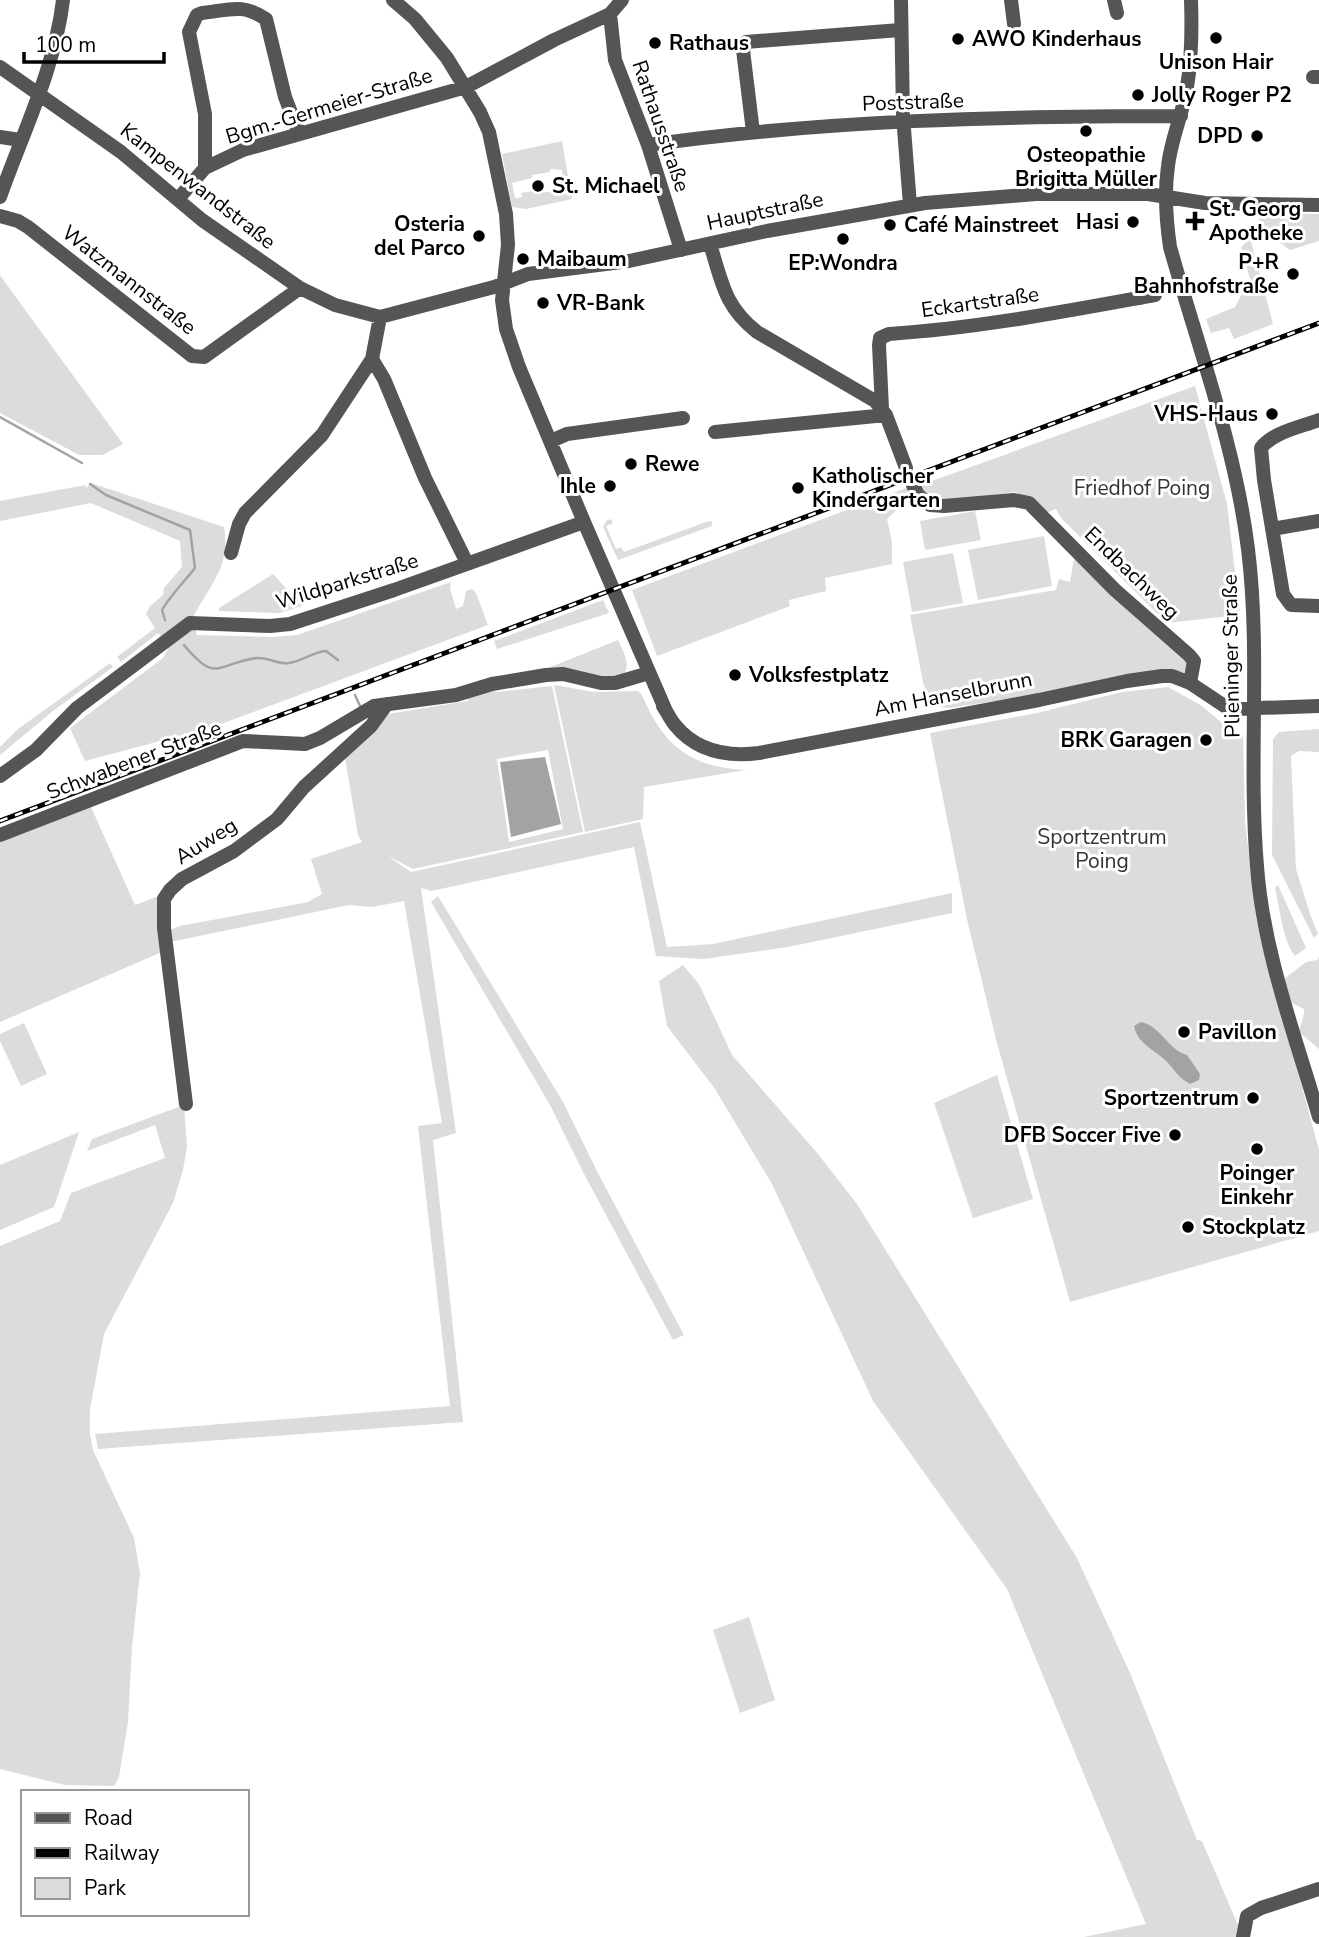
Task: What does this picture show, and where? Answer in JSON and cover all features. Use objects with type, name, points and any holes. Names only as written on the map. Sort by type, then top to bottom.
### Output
[{"type":"street","points":[[0,197],[38,95],[58,31],[63,0]]},
{"type":"street","name":"Am Hanselbrunn","points":[[393,0],[427,32],[466,88],[488,132],[495,153],[506,214],[508,245],[502,300],[506,329],[519,367],[649,673],[654,694],[681,732],[701,746],[732,755],[744,755],[1162,676],[1191,683],[1222,706],[1236,710],[1319,706]]},
{"type":"street","points":[[610,14],[622,0]]},
{"type":"street","points":[[901,0],[903,123],[910,205]]},
{"type":"street","points":[[1011,0],[1014,24]]},
{"type":"street","name":"Plieninger Straße","points":[[1191,0],[1191,55],[1187,87],[1168,165],[1165,197],[1170,247],[1226,436],[1243,513],[1251,576],[1254,632],[1254,821],[1258,882],[1279,977],[1319,1117]]},
{"type":"street","points":[[205,168],[205,114],[189,41],[189,32],[197,15],[202,13],[241,8],[252,10],[265,19],[285,97],[299,134]]},
{"type":"street","name":"Bgm.-Germeier-Straße","points":[[178,200],[205,168],[243,150],[466,88],[554,40],[610,14]]},
{"type":"street","name":"Rathausstraße","points":[[610,14],[615,60],[648,145],[681,250]]},
{"type":"street","points":[[753,132],[743,50],[746,43],[900,30]]},
{"type":"street","name":"Kampenwandstraße","points":[[0,67],[121,152],[202,220],[300,288],[324,301],[380,317]]},
{"type":"street","name":"Poststraße","points":[[648,145],[753,132],[903,123],[1181,116]]},
{"type":"street","points":[[0,137],[20,140]]},
{"type":"street","name":"Hauptstraße","points":[[380,317],[494,287],[528,274],[620,262],[910,205],[1036,194],[1148,194],[1205,203],[1319,205]]},
{"type":"street","name":"Watzmannstraße","points":[[0,216],[28,227],[198,358],[204,357],[300,288]]},
{"type":"street","points":[[710,244],[730,305],[741,320],[875,401],[884,412]]},
{"type":"street","name":"Eckartstraße","points":[[884,412],[879,345],[880,338],[889,334],[954,330],[1155,295]]},
{"type":"street","points":[[231,553],[245,513],[322,435],[372,359],[380,317]]},
{"type":"street","points":[[372,359],[384,379],[425,478],[467,563]]},
{"type":"street","points":[[715,432],[884,412]]},
{"type":"street","name":"Endbachweg","points":[[884,412],[918,495],[930,505],[1014,500],[1029,503],[1115,590],[1189,655],[1194,661],[1191,683]]},
{"type":"street","points":[[551,441],[568,434],[682,418]]},
{"type":"street","points":[[1319,420],[1283,433],[1265,442],[1261,448],[1283,594],[1288,603],[1319,606]]},
{"type":"street","points":[[1272,528],[1319,521]]},
{"type":"street","name":"Wildparkstraße","points":[[0,776],[36,750],[77,708],[190,623],[270,626],[290,624],[584,522]]},
{"type":"street","name":"Schwabener Straße","points":[[0,835],[243,741],[305,744],[374,706],[456,695],[501,682],[546,675],[563,674],[601,683],[615,683],[649,673]]},
{"type":"street","name":"Auweg","points":[[186,1104],[163,928],[164,900],[170,890],[182,880],[234,851],[277,820],[304,787],[371,726],[387,705]]},
{"type":"street","points":[[1243,1937],[1247,1916],[1261,1908],[1319,1889]]},
{"type":"green space","points":[[562,141],[572,199],[526,209],[512,207],[502,154]],"holes":[[[550,169],[562,170],[565,189],[554,193],[521,193],[522,197],[515,198],[512,183],[532,178],[532,175],[550,172]]]},
{"type":"green space","points":[[1259,213],[1319,214],[1319,241],[1290,250],[1260,228]]},
{"type":"green space","points":[[1250,238],[1273,324],[1234,339],[1229,328],[1211,333],[1206,319],[1235,307],[1250,279],[1241,247]]},
{"type":"green space","points":[[0,275],[123,444],[103,455],[79,455],[0,413]]},
{"type":"green space","name":"Friedhof Poing","points":[[1195,386],[1227,504],[1240,615],[1167,623],[1062,519],[1056,509],[1046,513],[1032,500],[1016,492],[941,501],[927,495],[918,486]]},
{"type":"green space","points":[[91,483],[224,527],[224,554],[221,565],[192,619],[197,635],[297,635],[451,582],[456,609],[463,606],[466,591],[472,589],[488,625],[213,727],[85,761],[70,728],[163,658],[169,647],[158,633],[121,662],[117,657],[155,628],[146,614],[182,567],[180,541],[91,503],[0,521],[0,501],[85,485],[86,488]]},
{"type":"green space","points":[[906,488],[911,492],[906,501],[887,519],[892,542],[892,564],[825,578],[826,591],[789,600],[790,606],[657,656],[632,590]]},
{"type":"green space","points":[[975,511],[981,540],[925,550],[920,521]]},
{"type":"green space","points":[[611,519],[613,523],[606,526],[616,549],[621,547],[624,552],[706,522],[712,521],[712,526],[618,560],[603,527],[606,521]]},
{"type":"green space","points":[[1044,536],[1052,586],[978,600],[968,550]]},
{"type":"green space","points":[[953,553],[963,603],[912,612],[903,562]]},
{"type":"green space","points":[[1074,559],[1087,567],[1189,662],[1187,670],[1183,673],[949,708],[930,706],[910,615],[1056,590],[1059,579],[1070,582]]},
{"type":"green space","points":[[273,574],[302,606],[280,613],[219,611],[219,608]]},
{"type":"green space","points":[[603,600],[609,613],[497,649],[494,641]]},
{"type":"green space","points":[[618,640],[627,665],[625,673],[614,678],[538,672]]},
{"type":"green space","points":[[110,663],[113,667],[53,711],[0,755],[0,747],[18,729]]},
{"type":"green space","points":[[554,685],[594,692],[638,691],[660,728],[681,750],[709,764],[746,770],[644,787],[643,819],[585,832]]},
{"type":"green space","points":[[552,686],[583,832],[413,869],[388,856],[411,872],[640,822],[667,947],[713,944],[952,893],[952,913],[788,947],[703,959],[656,956],[634,847],[431,891],[421,888],[456,1133],[433,1140],[463,1422],[98,1449],[95,1434],[450,1406],[418,1126],[442,1123],[404,901],[372,907],[349,905],[170,942],[168,931],[180,926],[308,902],[322,894],[311,859],[362,842],[358,835],[345,758],[388,714],[468,701],[469,695],[489,690],[497,692]],"holes":[[[548,750],[563,829],[509,842],[497,759]]]},
{"type":"green space","name":"Sportzentrum Poing","points":[[1168,687],[1202,706],[1229,729],[1243,735],[1245,821],[1256,917],[1319,1150],[1319,1231],[1070,1302],[997,1043],[968,924],[930,733],[1037,713],[1122,692]]},
{"type":"green space","points":[[1319,729],[1319,752],[1299,751],[1291,756],[1296,869],[1318,934],[1314,938],[1272,855],[1273,739],[1279,732]]},
{"type":"green space","points":[[91,807],[135,905],[161,895],[162,952],[0,1022],[0,842]]},
{"type":"green space","points":[[1278,885],[1306,948],[1295,956],[1282,923],[1275,888]]},
{"type":"green space","points":[[438,896],[563,1102],[684,1335],[673,1340],[550,1105],[431,902]]},
{"type":"green space","points":[[1319,957],[1319,1049],[1299,1032],[1304,1009],[1292,1003],[1284,979],[1306,962]]},
{"type":"green space","points":[[683,965],[699,984],[732,1055],[818,1154],[857,1204],[1077,1558],[1130,1673],[1197,1840],[1202,1841],[1238,1925],[1237,1937],[1084,1937],[1146,1924],[1007,1589],[873,1401],[772,1184],[715,1089],[667,1026],[659,981]]},
{"type":"green space","points":[[24,1023],[47,1074],[21,1086],[0,1041],[0,1034]]},
{"type":"green space","points":[[997,1075],[1033,1199],[973,1218],[934,1103]]},
{"type":"green space","points":[[184,1105],[187,1147],[173,1203],[104,1334],[90,1409],[93,1450],[134,1538],[140,1573],[128,1722],[119,1777],[112,1786],[65,1785],[0,1769],[0,1246],[60,1221],[71,1193],[165,1158],[155,1125],[87,1151],[92,1139]]},
{"type":"green space","points":[[79,1132],[54,1207],[0,1230],[0,1165]]},
{"type":"green space","points":[[749,1617],[775,1700],[740,1713],[713,1630]]},
{"type":"shaded area","points":[[545,757],[561,824],[511,837],[500,762]]},
{"type":"shaded area","points":[[1141,1022],[1154,1028],[1175,1048],[1187,1055],[1200,1074],[1199,1080],[1190,1084],[1185,1081],[1165,1060],[1142,1042],[1134,1026]]},
{"type":"waterway","points":[[0,417],[82,463]]},
{"type":"waterway","points":[[90,484],[106,495],[190,530],[195,568],[162,610],[165,620]]},
{"type":"waterway","points":[[184,645],[204,665],[211,668],[257,658],[289,663],[326,651],[338,660]]},
{"type":"waterway","points":[[355,695],[361,708]]},
{"type":"railway","points":[[0,821],[1319,323]]},
{"type":"place","name":"Unison Hair","points":[[1216,38]]},
{"type":"place","name":"AWO Kinderhaus","points":[[958,39]]},
{"type":"place","name":"Rathaus","points":[[655,43]]},
{"type":"place","name":"Jolly Roger P2","points":[[1138,95]]},
{"type":"place","name":"Osteopathie Brigitta Müller","points":[[1086,131]]},
{"type":"place","name":"DPD","points":[[1257,136]]},
{"type":"place","name":"St. Michael","points":[[538,186]]},
{"type":"place","name":"St. Georg Apotheke","points":[[1195,221]]},
{"type":"place","name":"Hasi","points":[[1133,222]]},
{"type":"place","name":"Café Mainstreet","points":[[890,225]]},
{"type":"place","name":"Osteria del Parco","points":[[479,236]]},
{"type":"place","name":"EP:Wondra","points":[[843,239]]},
{"type":"place","name":"Maibaum","points":[[523,259]]},
{"type":"place","name":"P+R Bahnhofstraße","points":[[1293,274]]},
{"type":"place","name":"VR-Bank","points":[[543,303]]},
{"type":"place","name":"VHS-Haus","points":[[1272,414]]},
{"type":"place","name":"Rewe","points":[[631,464]]},
{"type":"place","name":"Ihle","points":[[610,486]]},
{"type":"place","name":"Katholischer Kindergarten","points":[[798,488]]},
{"type":"place","name":"Volksfestplatz","points":[[735,675]]},
{"type":"place","name":"BRK Garagen","points":[[1206,740]]},
{"type":"place","name":"Pavillon","points":[[1184,1032]]},
{"type":"place","name":"Sportzentrum","points":[[1253,1098]]},
{"type":"place","name":"DFB Soccer Five","points":[[1175,1135]]},
{"type":"place","name":"Poinger Einkehr","points":[[1257,1149]]},
{"type":"place","name":"Stockplatz","points":[[1188,1227]]}]
